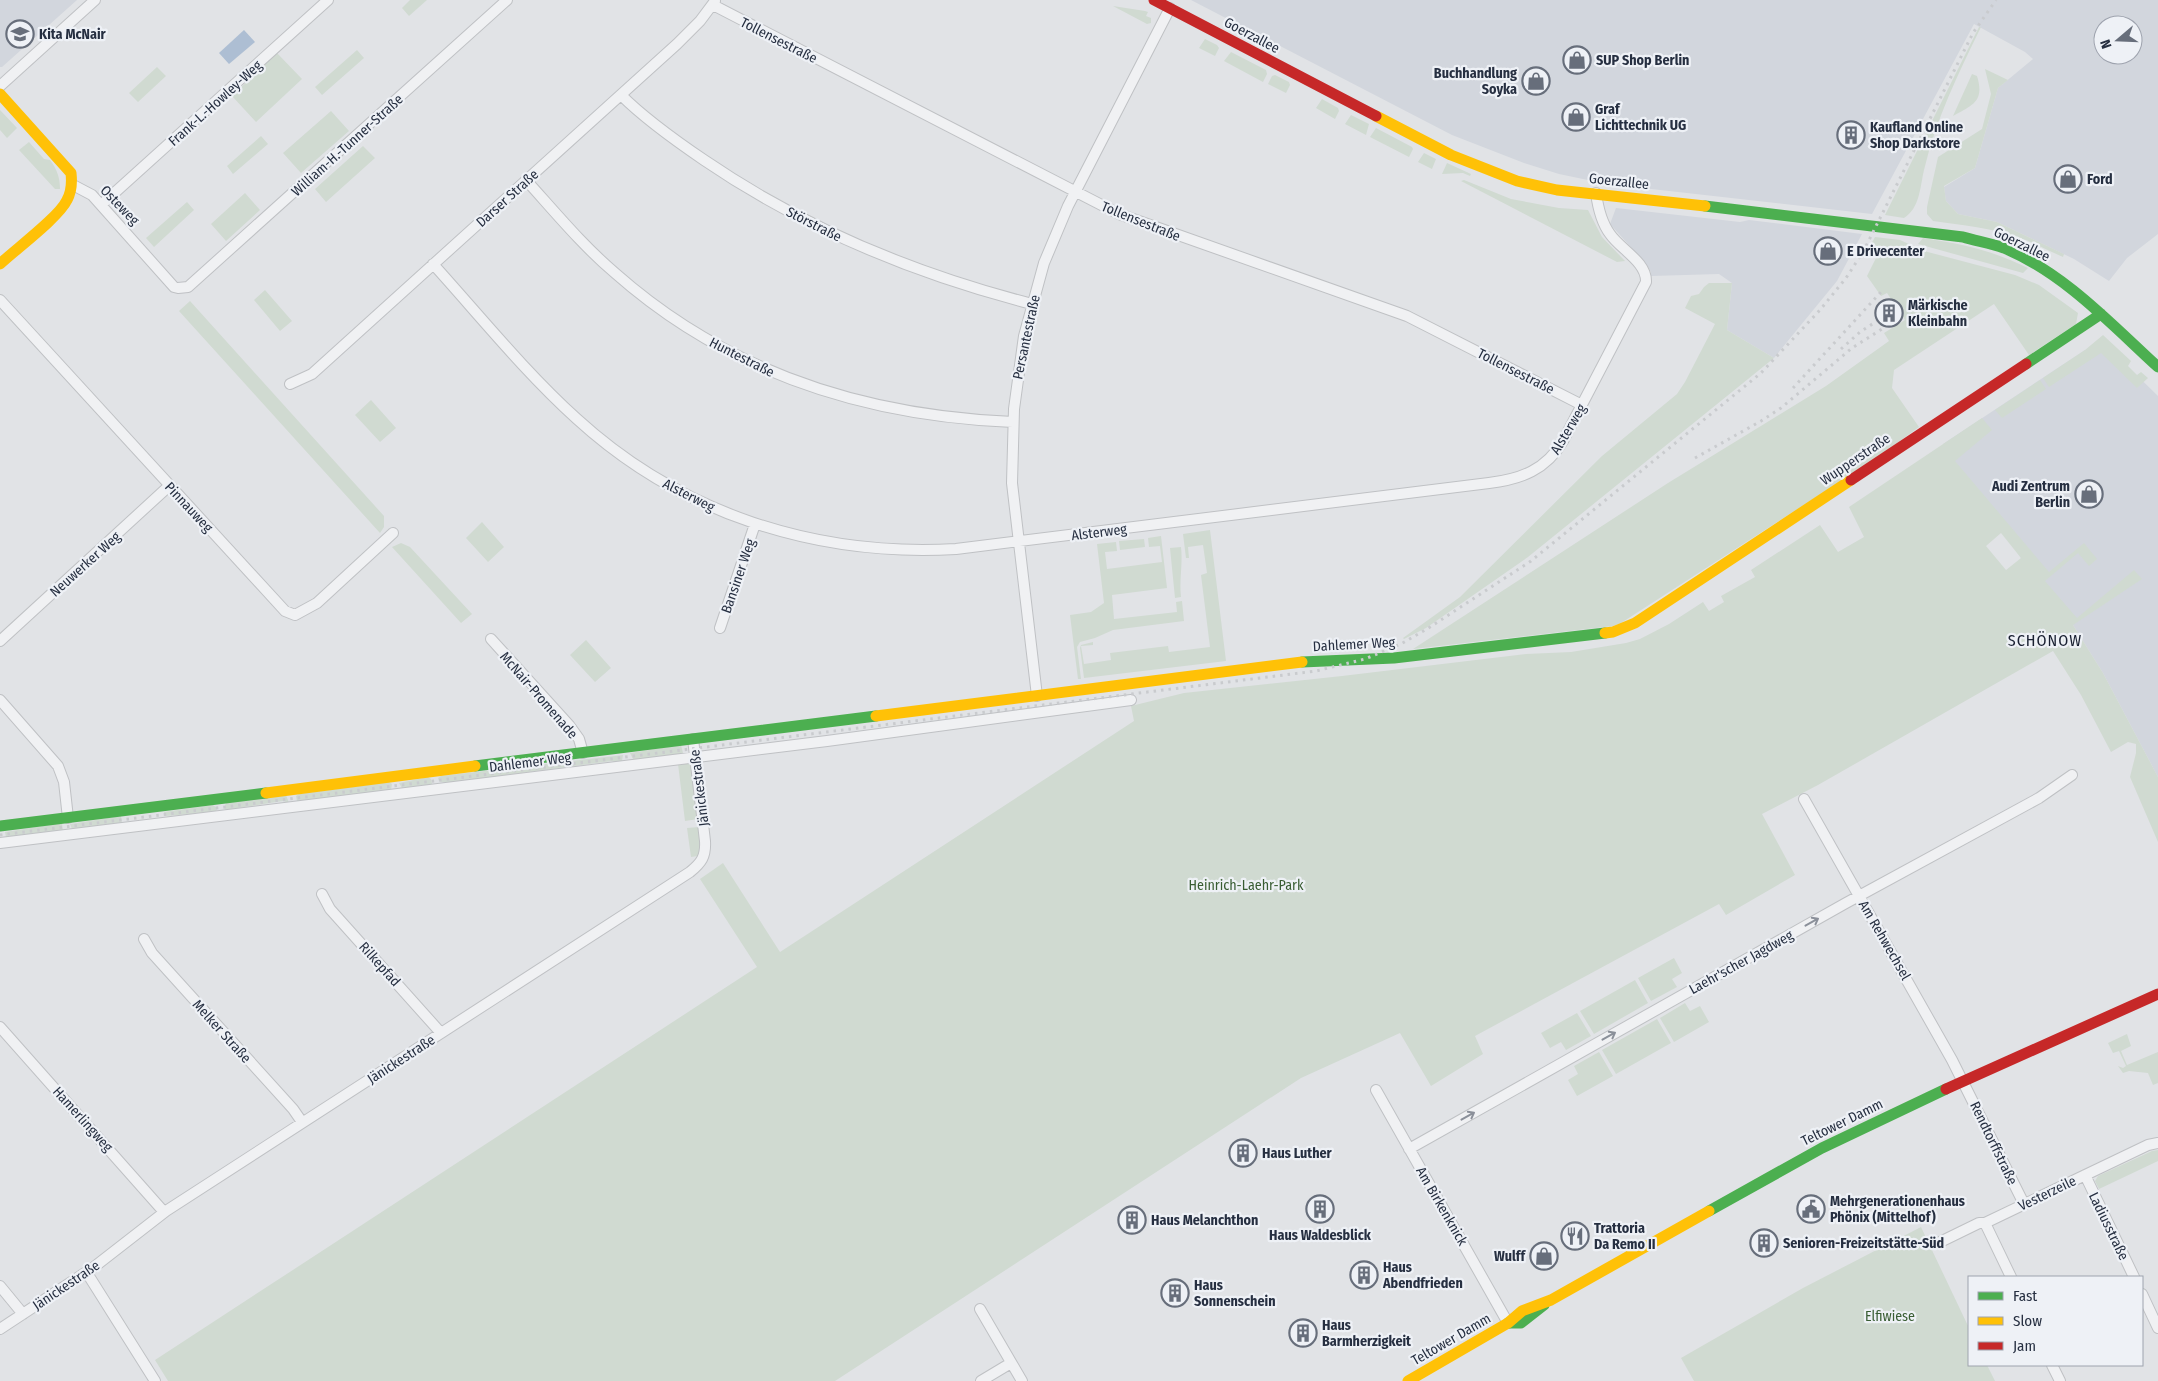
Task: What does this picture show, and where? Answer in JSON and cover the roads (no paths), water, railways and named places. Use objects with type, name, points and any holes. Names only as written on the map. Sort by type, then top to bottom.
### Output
[{"type":"main road","name":"Goerzallee","points":[[1154,0],[1450,154],[1517,181],[1557,190],[1858,224],[1979,240],[2003,248],[2056,278],[2101,314],[2158,367]]},
{"type":"main road","points":[[0,94],[70,173],[73,185],[62,208],[0,264]]},
{"type":"main road","name":"Wupperstraße","points":[[1625,628],[1640,620],[2101,314]]},
{"type":"main road","name":"Dahlemer Weg","points":[[1,826],[1320,660],[1406,656],[1599,634],[1625,628]]},
{"type":"main road","name":"Teltower Damm","points":[[1408,1381],[1508,1324],[1521,1323],[1551,1300],[1789,1165],[1868,1125],[2158,994]]},
{"type":"street","points":[[0,86],[95,0]]},
{"type":"street","name":"Frank-L.-Howley-Weg","points":[[102,205],[328,0]]},
{"type":"street","name":"William-H.-Tunner-Straße","points":[[185,288],[194,282],[508,0]]},
{"type":"street","name":"Darser Straße","points":[[290,384],[312,374],[622,95],[677,44],[714,3]]},
{"type":"street","name":"Tollensestraße","points":[[714,3],[1075,193],[1148,226],[1407,316],[1582,405]]},
{"type":"street","name":"Persantestraße","points":[[1037,696],[1012,483],[1013,422],[1018,372],[1032,304],[1050,247],[1075,193],[1170,8]]},
{"type":"street","name":"Störstraße","points":[[622,95],[662,129],[720,171],[765,199],[821,229],[876,254],[931,275],[1032,304]]},
{"type":"street","name":"Huntestraße","points":[[526,180],[575,236],[616,275],[665,313],[742,359],[804,385],[866,404],[925,415],[1013,422]]},
{"type":"street","name":"Osteweg","points":[[73,185],[92,195],[102,205],[174,287],[185,288]]},
{"type":"street","name":"Alsterweg","points":[[433,264],[552,396],[595,435],[650,474],[678,491],[755,524],[802,538],[870,549],[919,552],[1018,542],[1512,480],[1533,472],[1549,460],[1563,441],[1646,282],[1642,268],[1611,236],[1604,225],[1596,193]]},
{"type":"street","name":"Pinnauweg","points":[[0,300],[276,604],[290,613],[300,613],[317,603],[393,533]]},
{"type":"street","name":"Neuwerker Weg","points":[[0,641],[169,486]]},
{"type":"street","name":"Bansiner Weg","points":[[720,628],[755,524]]},
{"type":"street","name":"McNair-Promenade","points":[[491,639],[569,726],[579,739],[583,753]]},
{"type":"street","points":[[1085,690],[1087,707]]},
{"type":"street","points":[[1009,699],[1012,717]]},
{"type":"street","points":[[0,700],[58,766],[64,782],[68,835]]},
{"type":"street","name":"Dahlemer Weg","points":[[1,826],[2,843],[628,764],[796,745],[1131,700]]},
{"type":"street","points":[[923,710],[925,728]]},
{"type":"street","points":[[842,720],[844,738]]},
{"type":"street","points":[[825,722],[827,741]]},
{"type":"street","points":[[794,726],[796,745]]},
{"type":"street","points":[[763,730],[765,748]]},
{"type":"street","points":[[740,733],[742,751]]},
{"type":"street","name":"Jänickestraße","points":[[0,1328],[86,1273],[164,1212],[690,872],[702,862],[706,852],[693,739]]},
{"type":"street","points":[[626,748],[628,764]]},
{"type":"street","points":[[434,772],[436,789]]},
{"type":"street","name":"Laehr'scher Jagdweg","points":[[1409,1149],[1860,895],[2038,798],[2072,775]]},
{"type":"street","points":[[395,777],[397,794]]},
{"type":"street","points":[[291,790],[293,807]]},
{"type":"street","points":[[218,799],[220,816]]},
{"type":"street","name":"Am Rehwechsel","points":[[1804,799],[1860,895],[1964,1082]]},
{"type":"street","points":[[159,806],[161,823]]},
{"type":"street","points":[[124,811],[126,827]]},
{"type":"street","name":"Rilkepfad","points":[[322,894],[330,909],[441,1033]]},
{"type":"street","name":"Melker Straße","points":[[144,939],[152,953],[293,1109],[302,1122]]},
{"type":"street","name":"Hamerlingweg","points":[[0,1027],[164,1212]]},
{"type":"street","name":"Rendtorffstraße","points":[[1964,1082],[2024,1204]]},
{"type":"street","name":"Am Birkenknick","points":[[1376,1090],[1508,1324]]},
{"type":"street","name":"Vesterzeile","points":[[1936,1244],[1979,1223],[1985,1223],[2148,1145],[2158,1143]]},
{"type":"street","name":"Ladiusstraße","points":[[2085,1175],[2134,1276]]},
{"type":"street","points":[[1985,1223],[2011,1276]]},
{"type":"street","points":[[86,1273],[155,1381]]},
{"type":"street","points":[[0,1286],[23,1314]]},
{"type":"street","points":[[2143,1296],[2158,1328]]},
{"type":"street","points":[[980,1309],[1022,1381]]},
{"type":"street","points":[[981,1381],[1011,1363]]},
{"type":"street","points":[[2052,1366],[2060,1381]]},
{"type":"water","points":[[244,30],[255,42],[229,64],[219,53]]},
{"type":"railway","points":[[0,835],[1316,671],[1365,659],[1401,644],[1531,561],[1761,373],[1820,310],[1846,278],[1863,252],[1973,33],[1996,0]]},
{"type":"railway","points":[[1793,388],[1881,292]]},
{"type":"railway","points":[[1841,349],[1860,332],[1877,321]]},
{"type":"railway","points":[[1695,458],[1781,408],[1852,348],[1882,329]]},
{"type":"place","name":"Kita McNair","points":[[20,34]]},
{"type":"place","name":"SUP Shop Berlin","points":[[1577,60]]},
{"type":"place","name":"Buchhandlung Soyka","points":[[1536,81]]},
{"type":"place","name":"Graf Lichttechnik UG","points":[[1576,117]]},
{"type":"place","name":"Kaufland Online Shop Darkstore","points":[[1851,135]]},
{"type":"place","name":"Ford","points":[[2068,179]]},
{"type":"place","name":"E Drivecenter","points":[[1828,251]]},
{"type":"place","name":"Märkische Kleinbahn","points":[[1889,313]]},
{"type":"place","name":"Audi Zentrum Berlin","points":[[2089,494]]},
{"type":"place","name":"Haus Luther","points":[[1243,1153]]},
{"type":"place","name":"Haus Waldesblick","points":[[1320,1209]]},
{"type":"place","name":"Mehrgenerationenhaus Phönix (Mittelhof)","points":[[1811,1209]]},
{"type":"place","name":"Haus Melanchthon","points":[[1132,1220]]},
{"type":"place","name":"Trattoria Da Remo II","points":[[1575,1236]]},
{"type":"place","name":"Senioren-Freizeitstätte-Süd","points":[[1764,1243]]},
{"type":"place","name":"Wulff","points":[[1544,1256]]},
{"type":"place","name":"Haus Abendfrieden","points":[[1364,1275]]},
{"type":"place","name":"Haus Sonnenschein","points":[[1175,1293]]},
{"type":"place","name":"Haus Barmherzigkeit","points":[[1303,1333]]},
{"type":"district","name":"SCHÖNOW","points":[[2045,640]]},
{"type":"park label","name":"Heinrich-Laehr-Park","points":[[1246,885]]},
{"type":"park label","name":"Elfiwiese","points":[[1890,1316]]}]
